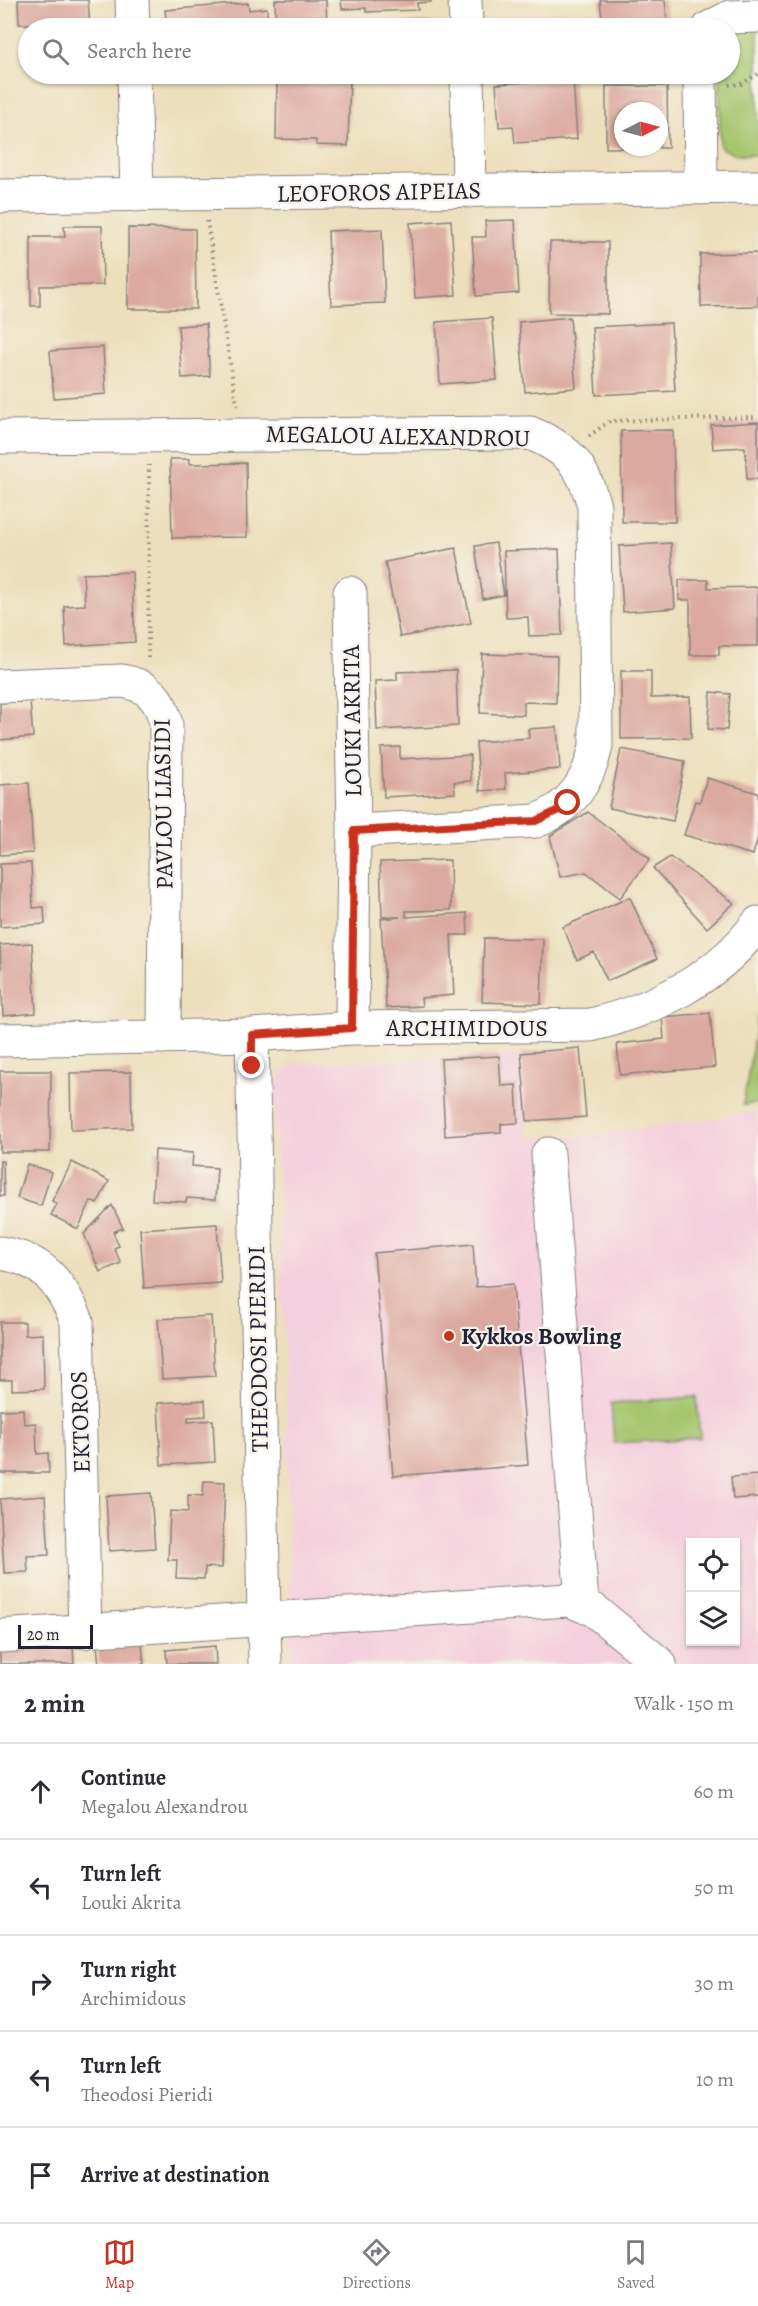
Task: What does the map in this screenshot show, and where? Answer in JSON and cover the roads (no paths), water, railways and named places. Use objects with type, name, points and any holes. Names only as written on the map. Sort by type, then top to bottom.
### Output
[{"type":"street","points":[[132,0],[133,18]]},
{"type":"street","points":[[465,0],[466,18]]},
{"type":"street","points":[[727,18],[758,16]]},
{"type":"street","points":[[134,84],[137,195]]},
{"type":"street","points":[[467,84],[469,191]]},
{"type":"street","points":[[700,84],[701,188]]},
{"type":"street","name":"LEOFOROS AIPEIAS","points":[[0,196],[758,187]]},
{"type":"street","name":"MEGALOU ALEXANDROU","points":[[0,437],[530,433],[554,443],[573,459],[587,481],[594,506],[596,746],[590,771],[582,786],[559,810],[536,821],[354,831]]},
{"type":"street","name":"LOUKI AKRITA","points":[[350,594],[354,831],[352,1028]]},
{"type":"street","name":"PAVLOU LIASIDI","points":[[0,686],[122,681],[136,683],[148,689],[164,711],[166,724],[164,1037]]},
{"type":"street","name":"ARCHIMIDOUS","points":[[0,1040],[252,1035],[352,1028],[591,1025],[622,1018],[658,1003],[718,966],[758,923]]},
{"type":"street","name":"THEODOSI PIERIDI","points":[[252,1035],[265,1664]]},
{"type":"street","points":[[548,1154],[582,1603]]},
{"type":"street","name":"EKTOROS","points":[[0,1253],[18,1255],[45,1270],[65,1292],[77,1321],[85,1632]]},
{"type":"street","points":[[0,1636],[559,1599],[582,1603],[594,1610],[660,1664]]},
{"type":"place","name":"Kykkos Bowling","points":[[449,1336]]}]
